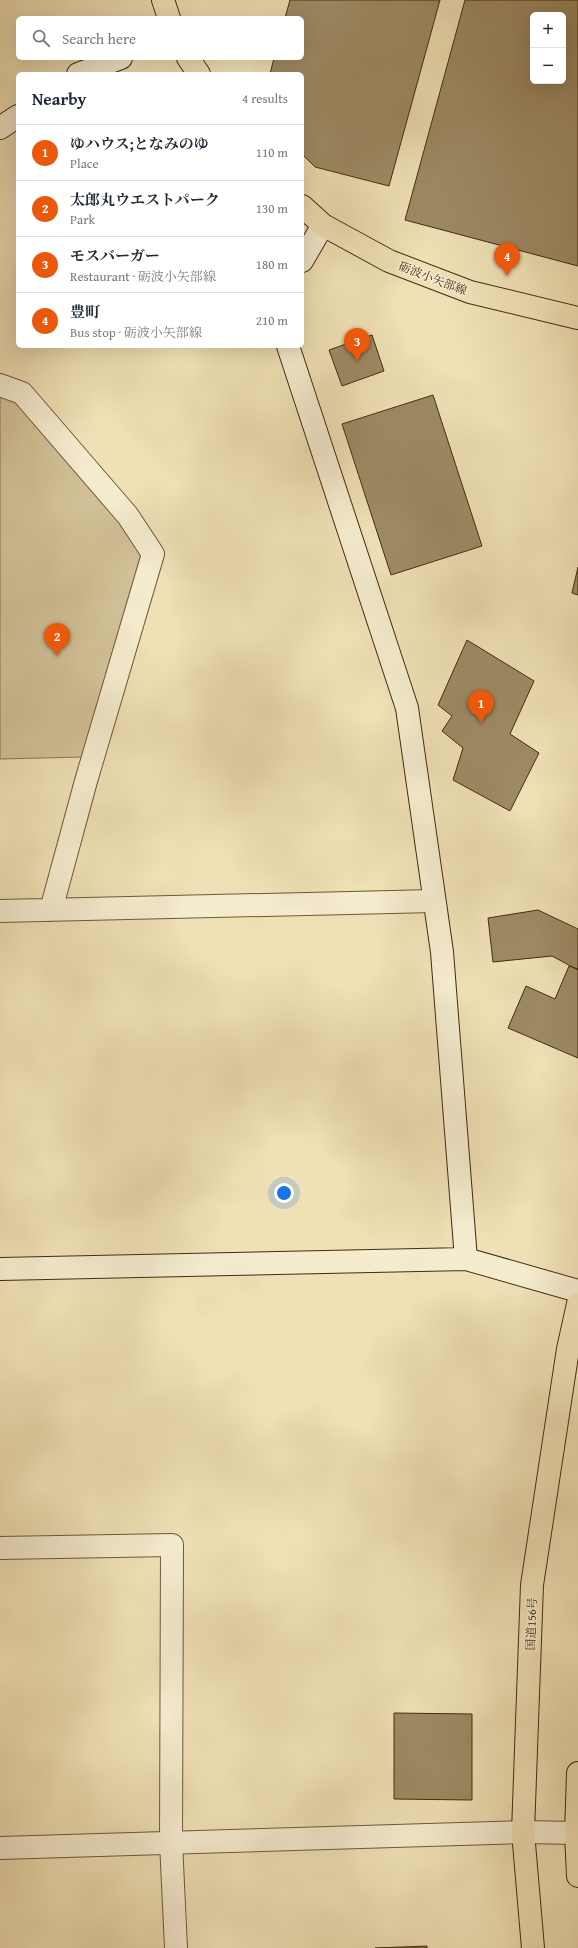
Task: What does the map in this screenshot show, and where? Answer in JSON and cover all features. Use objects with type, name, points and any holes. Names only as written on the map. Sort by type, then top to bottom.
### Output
[{"type":"main road","points":[[163,0],[168,16]]},
{"type":"main road","points":[[189,60],[198,72]]},
{"type":"main road","name":"砺波小矢部線","points":[[304,208],[323,225],[389,261],[470,292],[578,318]]},
{"type":"main road","name":"国道156号","points":[[532,1948],[523,1832],[532,1585],[568,1349],[578,1304]]},
{"type":"main road","points":[[578,1773],[576,1833],[578,1876]]},
{"type":"street","points":[[84,72],[116,60]]},
{"type":"street","points":[[0,128],[16,117]]},
{"type":"street","points":[[304,258],[323,225]]},
{"type":"street","points":[[289,348],[407,708],[442,960],[466,1259]]},
{"type":"street","points":[[0,385],[22,393],[128,516],[153,554],[86,781],[51,910]]},
{"type":"street","points":[[0,911],[434,901]]},
{"type":"street","points":[[0,1269],[466,1259],[578,1290]]},
{"type":"street","points":[[0,1548],[172,1545],[171,1842],[176,1948]]},
{"type":"street","points":[[0,1848],[523,1832],[576,1833]]},
{"type":"shaded area","points":[[0,392],[17,398],[120,518],[144,555],[84,757],[0,759]]},
{"type":"building","points":[[290,0],[440,0],[389,186],[315,167],[304,156],[304,72],[270,72],[274,60],[304,60],[304,16],[286,16]]},
{"type":"building","points":[[465,0],[578,0],[578,266],[405,220]]},
{"type":"building","points":[[372,335],[384,371],[342,386],[329,350]]},
{"type":"building","points":[[433,395],[482,546],[391,575],[342,424]]},
{"type":"building","points":[[578,567],[578,595],[572,593]]},
{"type":"building","points":[[467,640],[534,681],[510,734],[539,753],[510,811],[453,780],[463,748],[442,731],[452,716],[438,705]]},
{"type":"building","points":[[538,910],[578,929],[578,970],[552,956],[493,962],[488,918]]},
{"type":"building","points":[[569,966],[578,969],[578,1058],[508,1028],[526,986],[555,999]]},
{"type":"building","points":[[394,1713],[472,1714],[472,1800],[394,1799]]},
{"type":"building","points":[[427,1946],[427,1948],[375,1948]]},
{"type":"place","name":"豊町","points":[[507,276]]},
{"type":"place","name":"モスバーガー","points":[[357,361]]},
{"type":"place","name":"太郎丸ウエストパーク","points":[[57,656]]},
{"type":"place","name":"ゆハウス;となみのゆ","points":[[481,723]]}]
